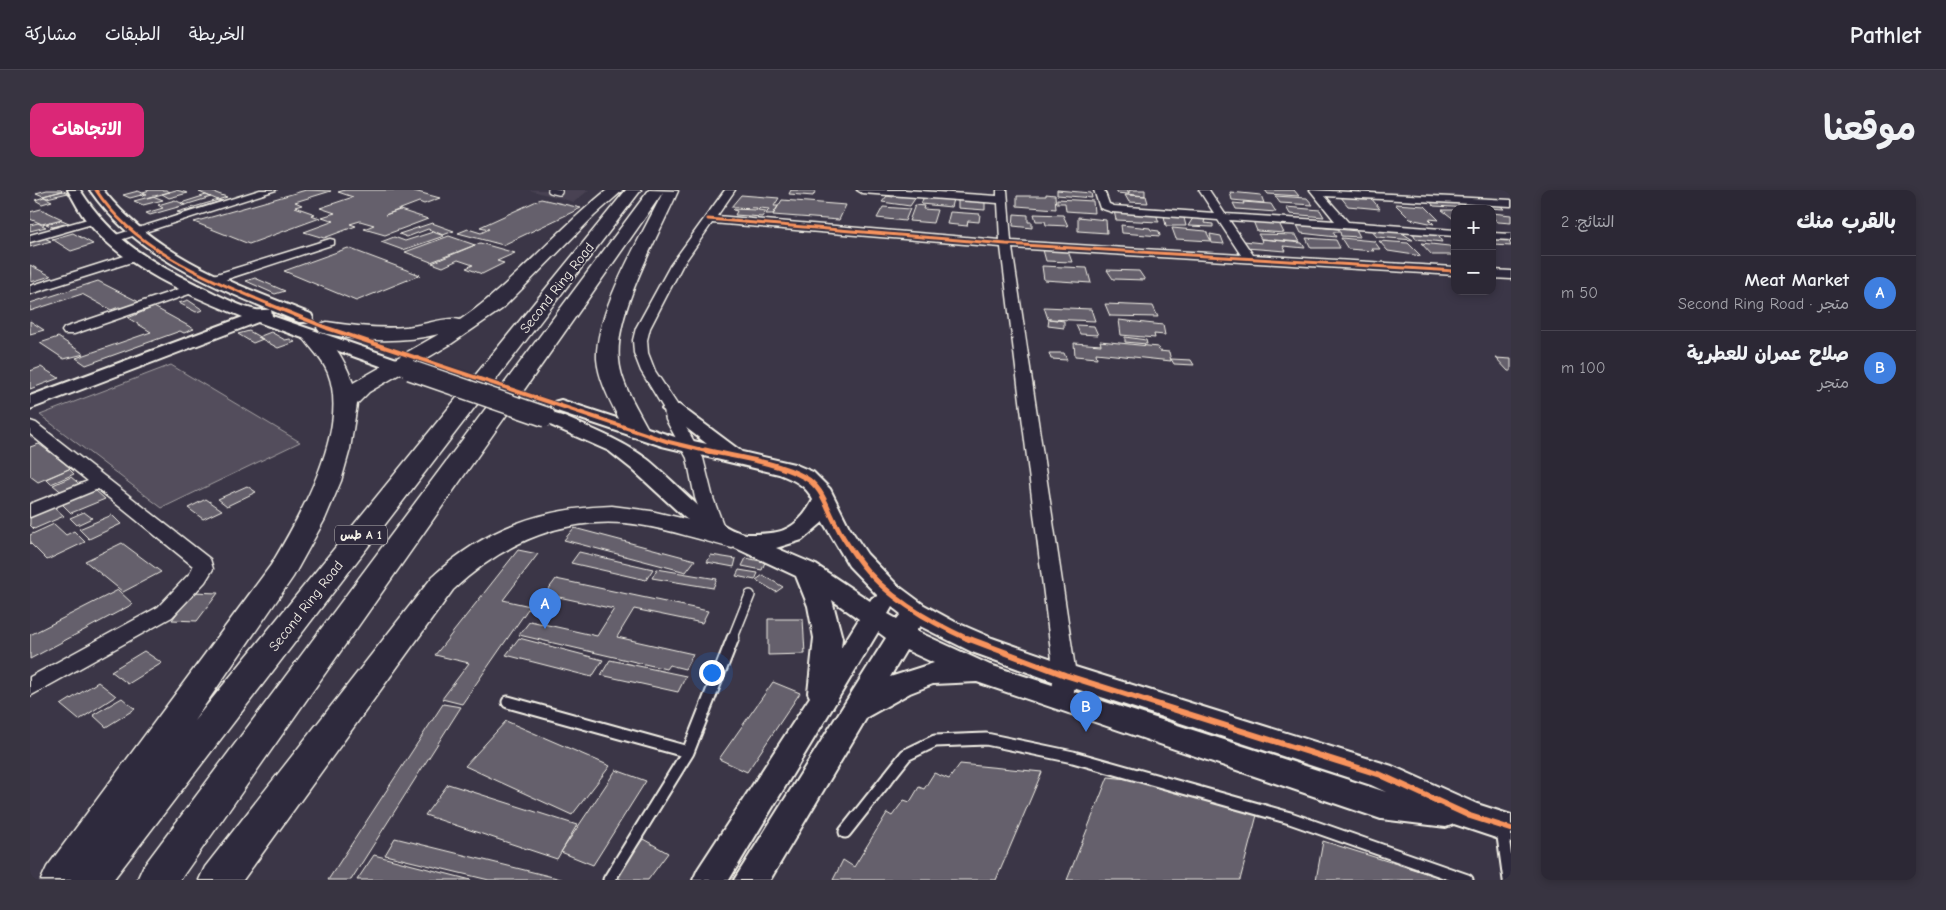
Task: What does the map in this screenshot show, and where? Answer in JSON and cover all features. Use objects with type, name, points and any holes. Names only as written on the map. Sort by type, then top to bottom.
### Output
[{"type":"highway","points":[[346,402],[361,387],[412,363],[495,305],[588,213],[616,190]]},
{"type":"highway","name":"Second Ring Road","points":[[89,880],[634,190]]},
{"type":"highway","name":"Second Ring Road","points":[[157,880],[657,190]]},
{"type":"highway","points":[[640,432],[611,372],[608,346],[619,305],[672,190]]},
{"type":"highway","points":[[61,880],[283,570],[312,519],[328,481],[338,449],[346,402],[342,379],[320,332],[390,335],[417,334],[467,319],[495,305]]},
{"type":"highway","points":[[219,880],[443,583],[458,566],[495,541],[540,524],[581,515],[602,514],[638,517],[724,534]]},
{"type":"street","points":[[74,190],[81,205],[113,239],[134,256],[192,289],[257,317],[320,332],[553,411],[640,432],[690,448],[786,470],[805,478],[819,489],[858,560],[888,591],[924,648],[980,672]]},
{"type":"street","points":[[96,190],[103,201],[135,232],[159,250],[211,280],[281,308],[320,332]]},
{"type":"street","points":[[113,239],[271,190]]},
{"type":"street","points":[[724,534],[704,498],[690,448],[648,371],[641,353],[640,340],[643,328],[676,266],[730,190]]},
{"type":"street","points":[[862,190],[1003,195],[1006,244],[1063,686]]},
{"type":"street","points":[[1099,190],[1104,206],[1112,210],[1451,233]]},
{"type":"street","points":[[1204,190],[1220,218],[1248,257]]},
{"type":"street","points":[[1316,191],[1345,226]]},
{"type":"street","points":[[1316,191],[1511,203]]},
{"type":"street","points":[[708,219],[1006,244],[1248,257],[1451,271]]},
{"type":"street","points":[[30,238],[95,220]]},
{"type":"street","points":[[1496,236],[1511,237]]},
{"type":"street","points":[[211,280],[330,242]]},
{"type":"street","points":[[30,290],[134,256]]},
{"type":"street","points":[[1496,274],[1511,275]]},
{"type":"street","points":[[69,331],[192,289]]},
{"type":"street","points":[[30,403],[281,308]]},
{"type":"street","points":[[553,411],[616,447],[641,465],[692,512],[724,534],[807,571],[844,594],[873,617],[946,629],[1063,686],[1381,805],[1470,816],[1506,827]]},
{"type":"street","points":[[640,432],[659,431],[671,425],[673,415]]},
{"type":"street","points":[[673,415],[739,459]]},
{"type":"street","points":[[30,426],[203,564],[203,569],[190,587],[165,612],[30,687]]},
{"type":"street","points":[[30,511],[101,482]]},
{"type":"street","points":[[724,534],[766,542],[786,538],[804,530],[818,516],[824,501]]},
{"type":"street","points":[[807,571],[821,606],[828,638],[822,699]]},
{"type":"street","points":[[710,880],[779,773],[888,591]]},
{"type":"street","points":[[751,880],[908,623]]},
{"type":"street","points":[[856,710],[900,686],[931,674],[980,672],[1063,686]]},
{"type":"lane","points":[[552,190],[559,192]]},
{"type":"lane","points":[[609,880],[688,752],[750,595]]},
{"type":"lane","points":[[508,702],[688,752]]},
{"type":"lane","points":[[845,832],[906,755],[935,741],[986,739],[1072,756],[1290,818],[1466,880]]},
{"type":"lane","points":[[1506,827],[1509,880]]},
{"type":"shaded area","points":[[529,190],[589,190],[574,202]]},
{"type":"shaded area","points":[[171,365],[300,442],[162,508],[40,415]]},
{"type":"building","points":[[47,190],[62,191],[43,196],[36,193]]},
{"type":"building","points":[[166,190],[170,192],[147,198],[141,195],[147,194],[143,192]]},
{"type":"building","points":[[176,190],[188,193],[169,198],[162,194]]},
{"type":"building","points":[[208,190],[227,197],[218,200],[199,192]]},
{"type":"building","points":[[306,190],[331,191],[295,202],[302,205],[295,207],[315,214],[311,215],[320,218],[249,244],[194,222]]},
{"type":"building","points":[[345,190],[417,190],[414,191],[440,198],[424,204],[419,202],[385,215],[400,210],[428,219],[385,235],[364,229],[374,225],[360,221],[350,224],[356,226],[324,238],[304,232],[334,221],[322,217],[335,213],[320,208],[353,197],[338,192]]},
{"type":"building","points":[[791,190],[816,190],[813,196],[789,194]]},
{"type":"building","points":[[1057,190],[1091,193],[1092,198],[1057,195]]},
{"type":"building","points":[[1117,190],[1127,190],[1129,193],[1129,190],[1145,190],[1145,196],[1117,193]]},
{"type":"building","points":[[1265,190],[1294,190],[1299,196],[1268,194]]},
{"type":"building","points":[[63,191],[68,193],[47,198],[43,196]]},
{"type":"building","points":[[138,191],[145,194],[130,198],[123,195]]},
{"type":"building","points":[[1230,192],[1261,195],[1264,203],[1232,200]]},
{"type":"building","points":[[895,194],[916,197],[910,206],[882,202],[887,196],[893,197]]},
{"type":"building","points":[[1046,194],[1055,195],[1056,209],[1017,206],[1017,196],[1046,196]]},
{"type":"building","points":[[206,195],[211,197],[185,205],[181,203]]},
{"type":"building","points":[[741,195],[779,198],[774,206],[778,206],[773,214],[766,214],[769,209],[760,208],[758,210],[766,211],[762,217],[735,215],[737,211],[734,209],[756,210],[757,208],[731,207]]},
{"type":"building","points":[[1125,195],[1146,196],[1148,203],[1129,202]]},
{"type":"building","points":[[153,196],[163,200],[143,205],[134,201]]},
{"type":"building","points":[[924,196],[953,199],[951,207],[921,204]]},
{"type":"building","points":[[1275,196],[1307,198],[1313,205],[1280,203]]},
{"type":"building","points":[[1340,196],[1371,198],[1380,209],[1348,206]]},
{"type":"building","points":[[44,197],[52,201],[42,204],[35,200]]},
{"type":"building","points":[[958,198],[985,200],[985,210],[958,208]]},
{"type":"building","points":[[1427,198],[1462,200],[1467,205],[1451,205],[1451,207],[1434,206]]},
{"type":"building","points":[[541,199],[581,208],[503,245],[458,233],[468,229],[481,233],[489,229],[480,227]]},
{"type":"building","points":[[1057,199],[1093,201],[1094,213],[1066,211],[1065,203],[1057,203]]},
{"type":"building","points":[[175,200],[185,205],[150,215],[146,213],[163,208],[158,205]]},
{"type":"building","points":[[218,200],[222,201],[181,213],[177,212]]},
{"type":"building","points":[[782,200],[846,205],[839,220],[773,215]]},
{"type":"building","points":[[1465,200],[1496,202],[1504,209],[1496,208],[1496,205],[1470,205]]},
{"type":"building","points":[[1243,202],[1271,204],[1276,212],[1236,209],[1233,203],[1244,204]]},
{"type":"building","points":[[1395,204],[1425,206],[1439,220],[1429,219],[1434,224],[1410,219]]},
{"type":"building","points":[[915,205],[924,206],[923,209],[937,210],[933,223],[909,221]]},
{"type":"building","points":[[883,207],[910,209],[905,221],[877,218]]},
{"type":"building","points":[[1286,207],[1320,210],[1324,217],[1290,214]]},
{"type":"building","points":[[41,209],[62,219],[42,224],[30,219],[30,212]]},
{"type":"building","points":[[1442,210],[1451,210],[1451,217]]},
{"type":"building","points":[[1114,211],[1156,214],[1159,222],[1116,220]]},
{"type":"building","points":[[950,212],[980,214],[979,222],[968,221],[967,226],[947,224]]},
{"type":"building","points":[[1496,213],[1511,215],[1511,223],[1496,220]]},
{"type":"building","points":[[1014,214],[1028,215],[1028,222],[1032,222],[1032,228],[1013,226]]},
{"type":"building","points":[[1034,214],[1063,215],[1068,226],[1046,225],[1045,221],[1036,221]]},
{"type":"building","points":[[1164,216],[1184,218],[1186,226],[1166,226]]},
{"type":"building","points":[[1078,217],[1106,220],[1107,233],[1078,231]]},
{"type":"building","points":[[1193,218],[1205,219],[1204,223],[1213,224],[1213,227],[1188,226]]},
{"type":"building","points":[[62,220],[69,223],[53,227],[46,224]]},
{"type":"building","points":[[1253,221],[1279,223],[1284,233],[1257,231]]},
{"type":"building","points":[[38,223],[46,227],[30,231],[30,225]]},
{"type":"building","points":[[432,223],[454,231],[443,235],[428,229],[407,237],[399,234]]},
{"type":"building","points":[[1121,225],[1150,228],[1151,230],[1159,231],[1160,236],[1122,233]]},
{"type":"building","points":[[1297,225],[1357,231],[1360,237],[1341,236],[1340,232],[1333,232],[1336,237],[1301,233]]},
{"type":"building","points":[[1172,228],[1206,231],[1211,241],[1176,239]]},
{"type":"building","points":[[1370,229],[1399,231],[1413,240],[1377,237]]},
{"type":"building","points":[[1412,231],[1437,233],[1442,242],[1416,239]]},
{"type":"building","points":[[433,232],[444,236],[403,250],[381,242],[394,237],[405,241]]},
{"type":"building","points":[[73,233],[93,244],[71,251],[52,239]]},
{"type":"building","points":[[1210,234],[1221,236],[1224,244],[1212,243]]},
{"type":"building","points":[[1258,234],[1296,235],[1300,242],[1261,239]]},
{"type":"building","points":[[449,236],[475,245],[431,262],[405,252]]},
{"type":"building","points":[[1496,236],[1508,239],[1511,246],[1496,245]]},
{"type":"building","points":[[42,237],[51,241],[30,247],[30,240]]},
{"type":"building","points":[[1306,238],[1336,240],[1340,248],[1311,248]]},
{"type":"building","points":[[1341,238],[1374,241],[1380,249],[1372,249],[1374,251],[1348,249]]},
{"type":"building","points":[[1261,239],[1302,243],[1305,248],[1283,246],[1286,251],[1246,248],[1244,241],[1262,243]]},
{"type":"building","points":[[1379,241],[1408,243],[1421,256],[1388,251]]},
{"type":"building","points":[[480,243],[515,253],[497,261],[504,263],[482,274],[466,268],[473,265],[458,260],[443,267],[432,263]]},
{"type":"building","points":[[1421,243],[1451,248],[1451,255],[1432,255]]},
{"type":"building","points":[[348,248],[420,275],[356,301],[284,271]]},
{"type":"building","points":[[1043,250],[1068,251],[1072,262],[1046,261]]},
{"type":"building","points":[[30,265],[51,276],[31,282]]},
{"type":"building","points":[[1042,266],[1087,268],[1091,283],[1044,280]]},
{"type":"building","points":[[1107,270],[1139,271],[1145,280],[1113,279]]},
{"type":"building","points":[[255,278],[285,291],[275,294],[246,281]]},
{"type":"building","points":[[98,281],[143,304],[125,310],[119,307],[111,310],[82,294],[30,311],[30,303]]},
{"type":"building","points":[[188,300],[203,310],[196,312],[179,303]]},
{"type":"building","points":[[1105,304],[1153,306],[1158,317],[1110,316]]},
{"type":"building","points":[[154,307],[194,329],[184,333],[180,331],[86,365],[76,358],[151,332],[128,318]]},
{"type":"building","points":[[1044,307],[1091,309],[1095,321],[1048,319]]},
{"type":"building","points":[[1049,319],[1064,321],[1064,328],[1048,326]]},
{"type":"building","points":[[1119,320],[1163,325],[1165,335],[1154,334],[1155,338],[1121,335]]},
{"type":"building","points":[[30,321],[44,330],[30,334]]},
{"type":"building","points":[[1076,325],[1094,326],[1098,335],[1080,334]]},
{"type":"building","points":[[249,331],[263,339],[253,343],[238,334]]},
{"type":"building","points":[[271,332],[285,340],[290,339],[295,342],[278,348],[258,337]]},
{"type":"building","points":[[58,337],[84,354],[64,359],[40,343]]},
{"type":"building","points":[[1125,337],[1146,340],[1147,344],[1125,342]]},
{"type":"building","points":[[1100,341],[1158,347],[1159,351],[1169,352],[1171,361],[1096,353],[1097,358],[1075,356],[1074,343],[1101,345]]},
{"type":"building","points":[[1049,353],[1064,353],[1067,360],[1051,359]]},
{"type":"building","points":[[1496,358],[1511,359],[1511,371],[1508,371]]},
{"type":"building","points":[[1171,359],[1191,360],[1194,365],[1174,364]]},
{"type":"building","points":[[41,367],[59,378],[30,389],[30,371]]},
{"type":"building","points":[[39,444],[71,468],[38,482],[30,476],[30,447]]},
{"type":"building","points":[[69,469],[74,474],[51,484],[46,479]]},
{"type":"building","points":[[71,477],[82,486],[64,494],[53,485]]},
{"type":"building","points":[[247,486],[256,492],[227,506],[218,499]]},
{"type":"building","points":[[95,490],[105,499],[71,513],[62,504]]},
{"type":"building","points":[[206,499],[222,510],[203,519],[188,508]]},
{"type":"building","points":[[53,506],[64,516],[34,529],[30,525],[30,516]]},
{"type":"building","points":[[84,512],[92,518],[77,525],[70,518]]},
{"type":"building","points":[[112,515],[121,524],[89,539],[79,529]]},
{"type":"building","points":[[54,524],[66,535],[74,531],[85,542],[47,560],[30,543],[30,535]]},
{"type":"building","points":[[574,528],[695,560],[686,572],[564,540]]},
{"type":"building","points":[[122,543],[161,572],[123,592],[85,561]]},
{"type":"building","points":[[518,550],[538,554],[503,600],[530,606],[462,704],[442,699],[469,663],[435,655]]},
{"type":"building","points":[[579,552],[653,569],[646,580],[571,563]]},
{"type":"building","points":[[711,555],[736,559],[734,567],[707,562]]},
{"type":"building","points":[[746,558],[765,562],[762,570],[742,566]]},
{"type":"building","points":[[657,569],[717,579],[713,588],[652,578]]},
{"type":"building","points":[[739,570],[758,573],[755,580],[736,576]]},
{"type":"building","points":[[763,575],[783,587],[776,592],[756,580]]},
{"type":"building","points":[[556,579],[708,611],[702,623],[634,609],[617,637],[693,654],[685,669],[669,665],[666,669],[519,635],[530,621],[597,636],[614,609],[545,594]]},
{"type":"building","points":[[118,590],[133,604],[30,659],[30,635]]},
{"type":"building","points":[[193,592],[218,593],[197,621],[172,620]]},
{"type":"building","points":[[768,619],[803,619],[805,654],[768,655]]},
{"type":"building","points":[[519,638],[603,660],[592,677],[506,655]]},
{"type":"building","points":[[144,651],[162,663],[128,684],[111,671]]},
{"type":"building","points":[[610,660],[686,676],[678,692],[601,675]]},
{"type":"building","points":[[98,682],[116,696],[79,720],[61,705]]},
{"type":"building","points":[[773,682],[800,693],[747,772],[719,759]]},
{"type":"building","points":[[122,698],[135,709],[106,727],[93,715]]},
{"type":"building","points":[[443,704],[461,707],[351,880],[328,880]]},
{"type":"building","points":[[506,721],[610,766],[572,815],[465,766]]},
{"type":"building","points":[[960,764],[1042,772],[996,880],[833,880],[843,860],[854,867],[887,813],[892,816],[904,800],[910,802],[919,787],[924,789],[934,773],[949,779]]},
{"type":"building","points":[[616,770],[646,781],[593,865],[561,852]]},
{"type":"building","points":[[1108,777],[1149,781],[1257,815],[1240,880],[1067,880]]},
{"type":"building","points":[[448,784],[577,825],[557,859],[425,815]]},
{"type":"building","points":[[395,838],[565,880],[489,880],[385,855]]},
{"type":"building","points":[[643,839],[668,853],[648,880],[622,880],[615,876]]},
{"type":"building","points":[[1323,841],[1448,880],[1316,880]]},
{"type":"building","points":[[374,855],[471,880],[357,880]]},
{"type":"cycle path","points":[[96,190],[103,201],[135,232],[159,250],[211,280],[327,328],[669,442],[786,469],[805,477],[819,489],[837,527],[858,560],[888,591],[915,611],[946,629],[982,645],[1065,675],[1381,775],[1470,816],[1511,829]]},
{"type":"cycle path","points":[[708,219],[1006,244],[1451,271]]},
{"type":"place","name":"Meat Market","points":[[545,629]]},
{"type":"place","name":"صلاح عمران للعطرية","points":[[1086,732]]}]
